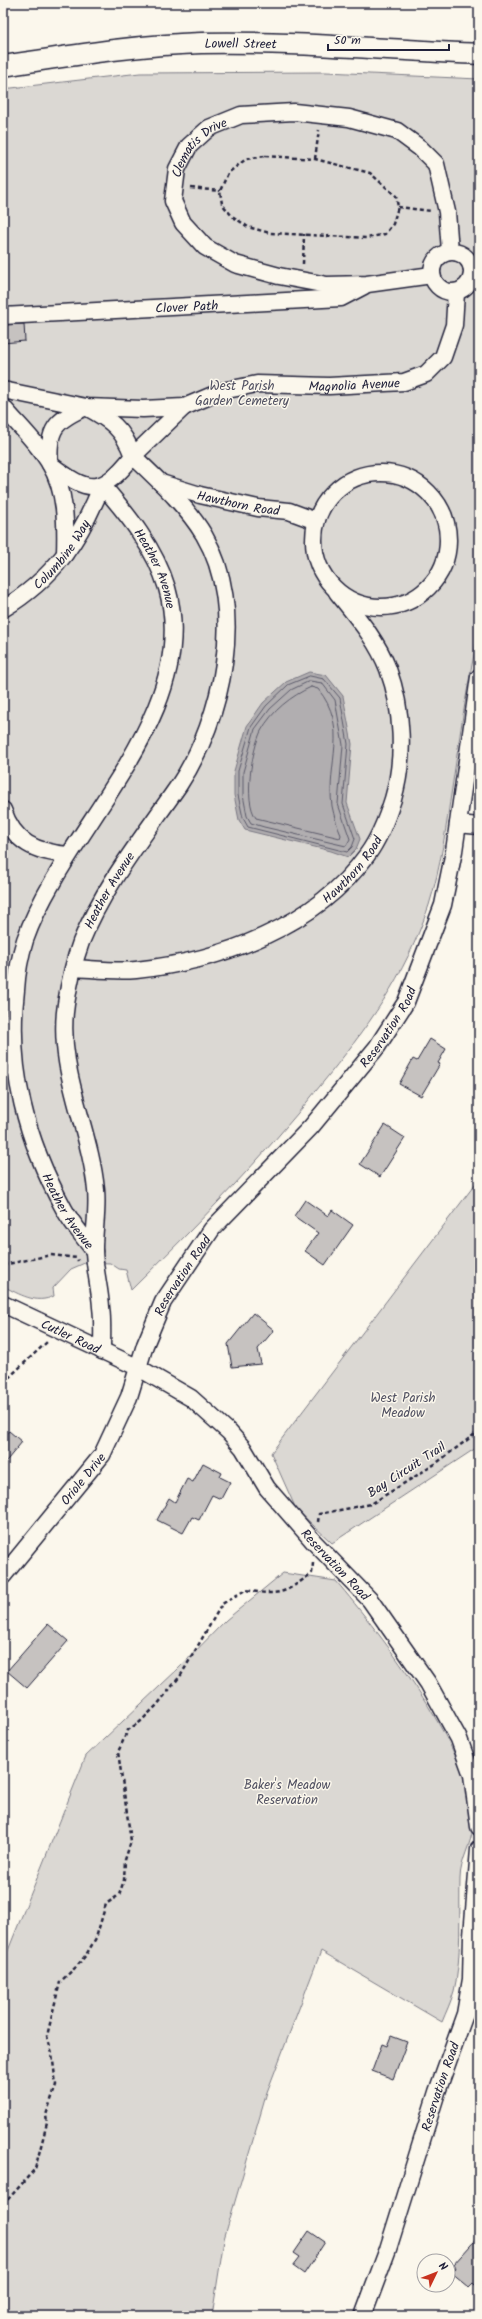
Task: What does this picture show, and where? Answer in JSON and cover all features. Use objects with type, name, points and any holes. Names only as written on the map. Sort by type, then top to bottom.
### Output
[{"type":"main road","name":"Lowell Street","points":[[3,66],[145,46],[202,43],[290,45],[479,54]]},
{"type":"street","name":"Clematis Drive","points":[[432,275],[367,284],[327,285],[302,281],[235,264],[205,247],[183,223],[173,201],[177,169],[189,146],[209,128],[241,115],[294,112],[349,118],[398,131],[420,148],[436,164],[447,212],[450,251]]},
{"type":"street","points":[[450,251],[463,254],[475,263],[472,278],[463,289],[456,292],[450,292],[438,287],[432,275],[434,262],[438,257],[450,251]]},
{"type":"street","name":"Clover Path","points":[[3,316],[341,298],[367,284]]},
{"type":"street","name":"Magnolia Avenue","points":[[3,390],[86,407],[184,408],[222,391],[257,384],[329,386],[404,382],[416,379],[426,374],[443,357],[454,325],[456,292]]},
{"type":"street","points":[[3,407],[50,464],[75,483],[92,486],[102,485],[110,481],[120,472],[133,456],[184,408]]},
{"type":"street","points":[[65,554],[66,522],[62,496],[50,464],[48,443],[53,432],[68,415],[86,407],[112,422],[126,438],[133,456]]},
{"type":"street","name":"Heather Avenue","points":[[94,1251],[96,1189],[71,1089],[64,1038],[66,1005],[74,968],[81,943],[118,871],[180,783],[198,750],[223,680],[227,642],[223,588],[215,559],[204,536],[162,483],[133,456]]},
{"type":"street","points":[[381,472],[402,476],[422,485],[437,501],[446,521],[449,542],[445,563],[435,582],[419,597],[399,606],[377,608],[356,603],[337,592],[322,572],[315,556],[314,538],[316,521],[325,502],[340,486],[360,476],[381,472]]},
{"type":"street","name":"Hawthorn Road","points":[[162,483],[200,495],[258,508],[289,511],[316,521]]},
{"type":"street","name":"Heather Avenue","points":[[94,1251],[65,1211],[33,1141],[20,1101],[13,1050],[12,1018],[17,974],[25,940],[68,855],[132,755],[156,709],[167,675],[172,641],[172,612],[168,593],[154,556],[136,527],[102,485]]},
{"type":"street","name":"Columbine Way","points":[[3,609],[25,596],[46,578],[65,554],[89,516],[102,485]]},
{"type":"street","name":"Hawthorn Road","points":[[74,968],[135,970],[148,968],[211,955],[249,941],[288,924],[319,904],[344,882],[368,855],[386,820],[398,782],[401,740],[397,706],[388,669],[370,635],[337,592]]},
{"type":"street","name":"Reservation Road","points":[[479,677],[458,824],[443,905],[406,1002],[377,1047],[311,1127],[212,1229],[163,1302],[145,1345],[139,1368],[191,1398],[229,1432],[243,1448],[267,1488],[314,1542],[370,1600],[428,1683],[459,1739],[472,1775],[479,1827]]},
{"type":"street","points":[[3,810],[7,823],[19,837],[33,848],[48,853],[68,855]]},
{"type":"street","points":[[458,824],[479,826]]},
{"type":"street","points":[[94,1251],[102,1308],[102,1351]]},
{"type":"street","name":"Cutler Road","points":[[3,1304],[139,1368]]},
{"type":"street","name":"Oriole Drive","points":[[3,1576],[102,1455],[130,1397],[139,1368]]},
{"type":"street","name":"Reservation Road","points":[[363,2316],[388,2249],[437,2092],[465,2014],[471,1979],[479,1849]]},
{"type":"path","points":[[315,159],[321,115]]},
{"type":"path","points":[[265,156],[315,159],[370,173],[396,196],[398,207],[393,224],[385,234],[367,238],[270,232],[248,227],[232,216],[222,204],[220,191],[228,174],[246,159],[265,156]]},
{"type":"path","points":[[175,186],[220,191]]},
{"type":"path","points":[[398,207],[447,212]]},
{"type":"path","points":[[302,281],[304,234]]},
{"type":"path","points":[[3,1265],[51,1255],[77,1258],[80,1265]]},
{"type":"path","points":[[3,1383],[59,1330]]},
{"type":"path","name":"Bay Circuit Trail","points":[[314,1542],[319,1514],[371,1504],[436,1464],[479,1431]]},
{"type":"path","points":[[3,2205],[35,2169],[47,2123],[46,2115],[56,2085],[52,2053],[47,2036],[60,1982],[78,1966],[93,1944],[106,1904],[119,1895],[124,1880],[125,1860],[131,1841],[118,1752],[121,1743],[128,1730],[140,1722],[157,1705],[177,1680],[222,1604],[245,1590],[267,1594],[288,1590],[312,1573],[314,1542]]},
{"type":"green space","name":"West Parish Garden Cemetery","points":[[326,72],[479,79],[479,632],[467,690],[437,876],[429,905],[408,956],[383,1001],[369,1022],[337,1065],[298,1113],[205,1216],[131,1290],[126,1270],[119,1269],[110,1263],[87,1262],[71,1269],[53,1288],[54,1296],[34,1299],[3,1286],[3,89],[140,73]]},
{"type":"green space","name":"West Parish Meadow","points":[[479,1179],[479,1446],[332,1543],[296,1509],[271,1453]]},
{"type":"green space","name":"Baker's Meadow Reservation","points":[[283,1573],[336,1581],[400,1663],[443,1732],[460,1766],[470,1798],[473,1826],[471,1839],[461,1872],[460,1936],[457,1979],[451,1999],[442,2022],[321,1951],[267,2092],[224,2239],[212,2316],[3,2316],[3,1963],[86,1756],[178,1669],[226,1620]]},
{"type":"water","points":[[309,672],[326,675],[343,696],[352,744],[347,803],[360,839],[356,849],[348,857],[331,851],[245,830],[239,820],[234,795],[234,771],[247,726],[263,703],[286,682]]},
{"type":"building","points":[[24,324],[25,341],[3,343],[3,325]]},
{"type":"building","points":[[430,1039],[446,1049],[438,1063],[440,1064],[421,1096],[399,1084],[413,1059],[417,1061]]},
{"type":"building","points":[[385,1125],[405,1138],[380,1177],[360,1164]]},
{"type":"building","points":[[305,1200],[328,1216],[332,1210],[353,1225],[325,1265],[305,1251],[318,1233],[294,1216]]},
{"type":"building","points":[[253,1313],[274,1330],[258,1349],[261,1364],[232,1367],[228,1344]]},
{"type":"building","points":[[9,1431],[22,1442],[3,1465],[3,1438]]},
{"type":"building","points":[[203,1463],[222,1473],[220,1477],[230,1482],[221,1499],[212,1495],[199,1520],[192,1517],[183,1533],[157,1520],[169,1498],[175,1502],[187,1479],[193,1482]]},
{"type":"building","points":[[48,1624],[68,1641],[27,1688],[7,1671]]},
{"type":"building","points":[[391,2036],[407,2042],[393,2079],[372,2071],[382,2044],[387,2046]]},
{"type":"building","points":[[309,2231],[325,2242],[304,2274],[293,2266],[300,2257],[294,2253]]},
{"type":"building","points":[[479,2236],[479,2289],[473,2283],[469,2287],[456,2276],[456,2262]]}]
